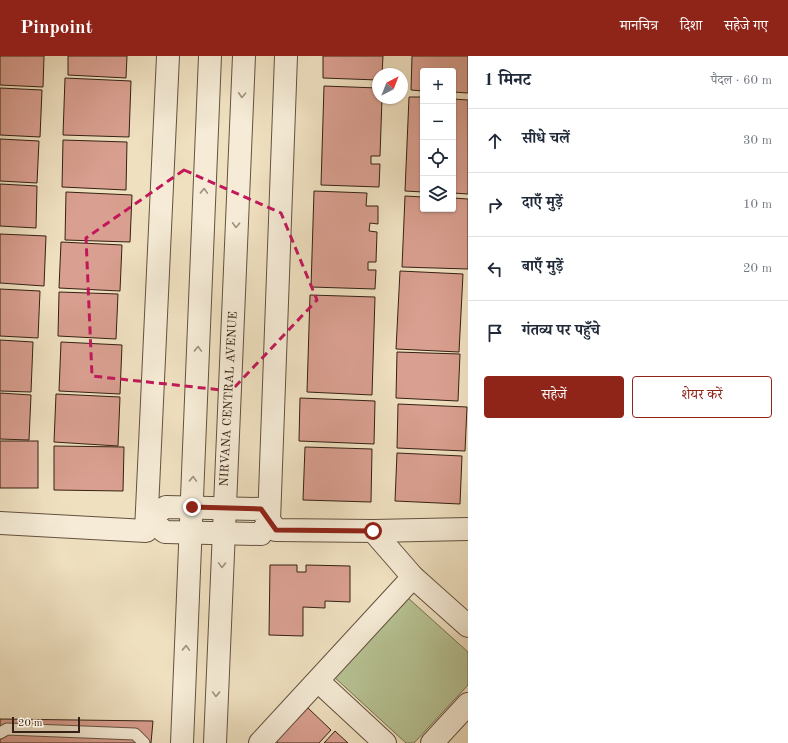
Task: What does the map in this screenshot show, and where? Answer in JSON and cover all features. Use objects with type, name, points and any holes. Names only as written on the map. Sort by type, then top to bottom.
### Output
[{"type":"street","points":[[0,523],[146,531],[168,56]]},
{"type":"street","points":[[182,743],[210,56]]},
{"type":"street","name":"NIRVANA CENTRAL AVENUE","points":[[215,743],[244,56]]},
{"type":"street","points":[[147,518],[165,532],[223,532],[261,534],[269,521],[286,56]]},
{"type":"street","points":[[147,518],[166,507],[261,509],[276,530],[373,531],[468,529]]},
{"type":"street","points":[[373,531],[414,577],[468,626]]},
{"type":"street","points":[[260,743],[414,577]]},
{"type":"street","points":[[318,680],[385,743]]},
{"type":"street","points":[[432,743],[468,704]]},
{"type":"lane","points":[[0,733],[7,729],[135,734],[144,743]]},
{"type":"highlighted area","points":[[184,170],[281,213],[317,300],[231,391],[92,376],[86,238]]},
{"type":"green space","points":[[407,597],[468,652],[468,685],[414,743],[406,743],[333,676]]},
{"type":"building","points":[[0,56],[44,56],[43,87],[0,85]]},
{"type":"building","points":[[68,56],[127,56],[126,78],[68,75]]},
{"type":"building","points":[[323,56],[383,56],[382,68],[372,68],[372,80],[323,78]]},
{"type":"building","points":[[412,56],[468,56],[468,93],[456,92],[456,68],[420,68],[420,91],[411,90]]},
{"type":"building","points":[[65,78],[131,81],[129,137],[63,135]]},
{"type":"building","points":[[324,86],[372,88],[372,104],[382,104],[380,156],[371,156],[371,164],[380,164],[379,187],[321,185]]},
{"type":"building","points":[[0,88],[42,90],[40,137],[0,135]]},
{"type":"building","points":[[409,97],[420,97],[420,192],[405,191]]},
{"type":"building","points":[[456,99],[468,100],[468,194],[456,193]]},
{"type":"building","points":[[0,139],[39,141],[37,183],[0,181]]},
{"type":"building","points":[[63,140],[127,142],[126,190],[62,187]]},
{"type":"building","points":[[0,184],[37,186],[36,228],[0,226]]},
{"type":"building","points":[[314,191],[367,193],[366,206],[378,206],[378,224],[370,223],[369,231],[377,232],[376,262],[368,262],[368,270],[376,270],[375,289],[311,287]]},
{"type":"building","points":[[66,192],[132,195],[130,242],[65,240]]},
{"type":"building","points":[[405,196],[420,197],[420,212],[456,212],[456,198],[468,199],[468,269],[402,267]]},
{"type":"building","points":[[0,234],[46,236],[44,286],[0,283]]},
{"type":"building","points":[[61,242],[122,245],[120,291],[59,288]]},
{"type":"building","points":[[400,271],[463,274],[459,352],[396,349]]},
{"type":"building","points":[[0,289],[40,291],[38,338],[0,336]]},
{"type":"building","points":[[59,292],[118,294],[116,339],[58,336]]},
{"type":"building","points":[[310,295],[375,297],[372,395],[307,392]]},
{"type":"building","points":[[0,340],[33,342],[31,392],[0,391]]},
{"type":"building","points":[[61,342],[122,345],[120,394],[59,391]]},
{"type":"building","points":[[397,352],[460,354],[458,401],[396,398]]},
{"type":"building","points":[[0,393],[31,395],[29,440],[0,439]]},
{"type":"building","points":[[56,394],[120,397],[118,446],[54,442]]},
{"type":"building","points":[[300,398],[375,401],[374,444],[299,441]]},
{"type":"building","points":[[398,404],[467,407],[465,451],[397,448]]},
{"type":"building","points":[[0,441],[38,441],[38,488],[0,488]]},
{"type":"building","points":[[54,446],[124,447],[123,491],[54,490]]},
{"type":"building","points":[[305,447],[372,449],[371,502],[303,500]]},
{"type":"building","points":[[397,453],[462,456],[460,504],[395,501]]},
{"type":"building","points":[[270,565],[297,565],[297,572],[306,572],[306,565],[350,566],[350,602],[325,601],[325,608],[303,607],[303,636],[269,635]]},
{"type":"building","points":[[308,708],[331,730],[319,743],[278,743],[276,741]]},
{"type":"building","points":[[0,719],[153,721],[151,743],[0,743]]},
{"type":"building","points":[[335,731],[348,743],[324,743]]},
{"type":"route","points":[[192,507],[261,509],[276,530],[373,531]]}]
